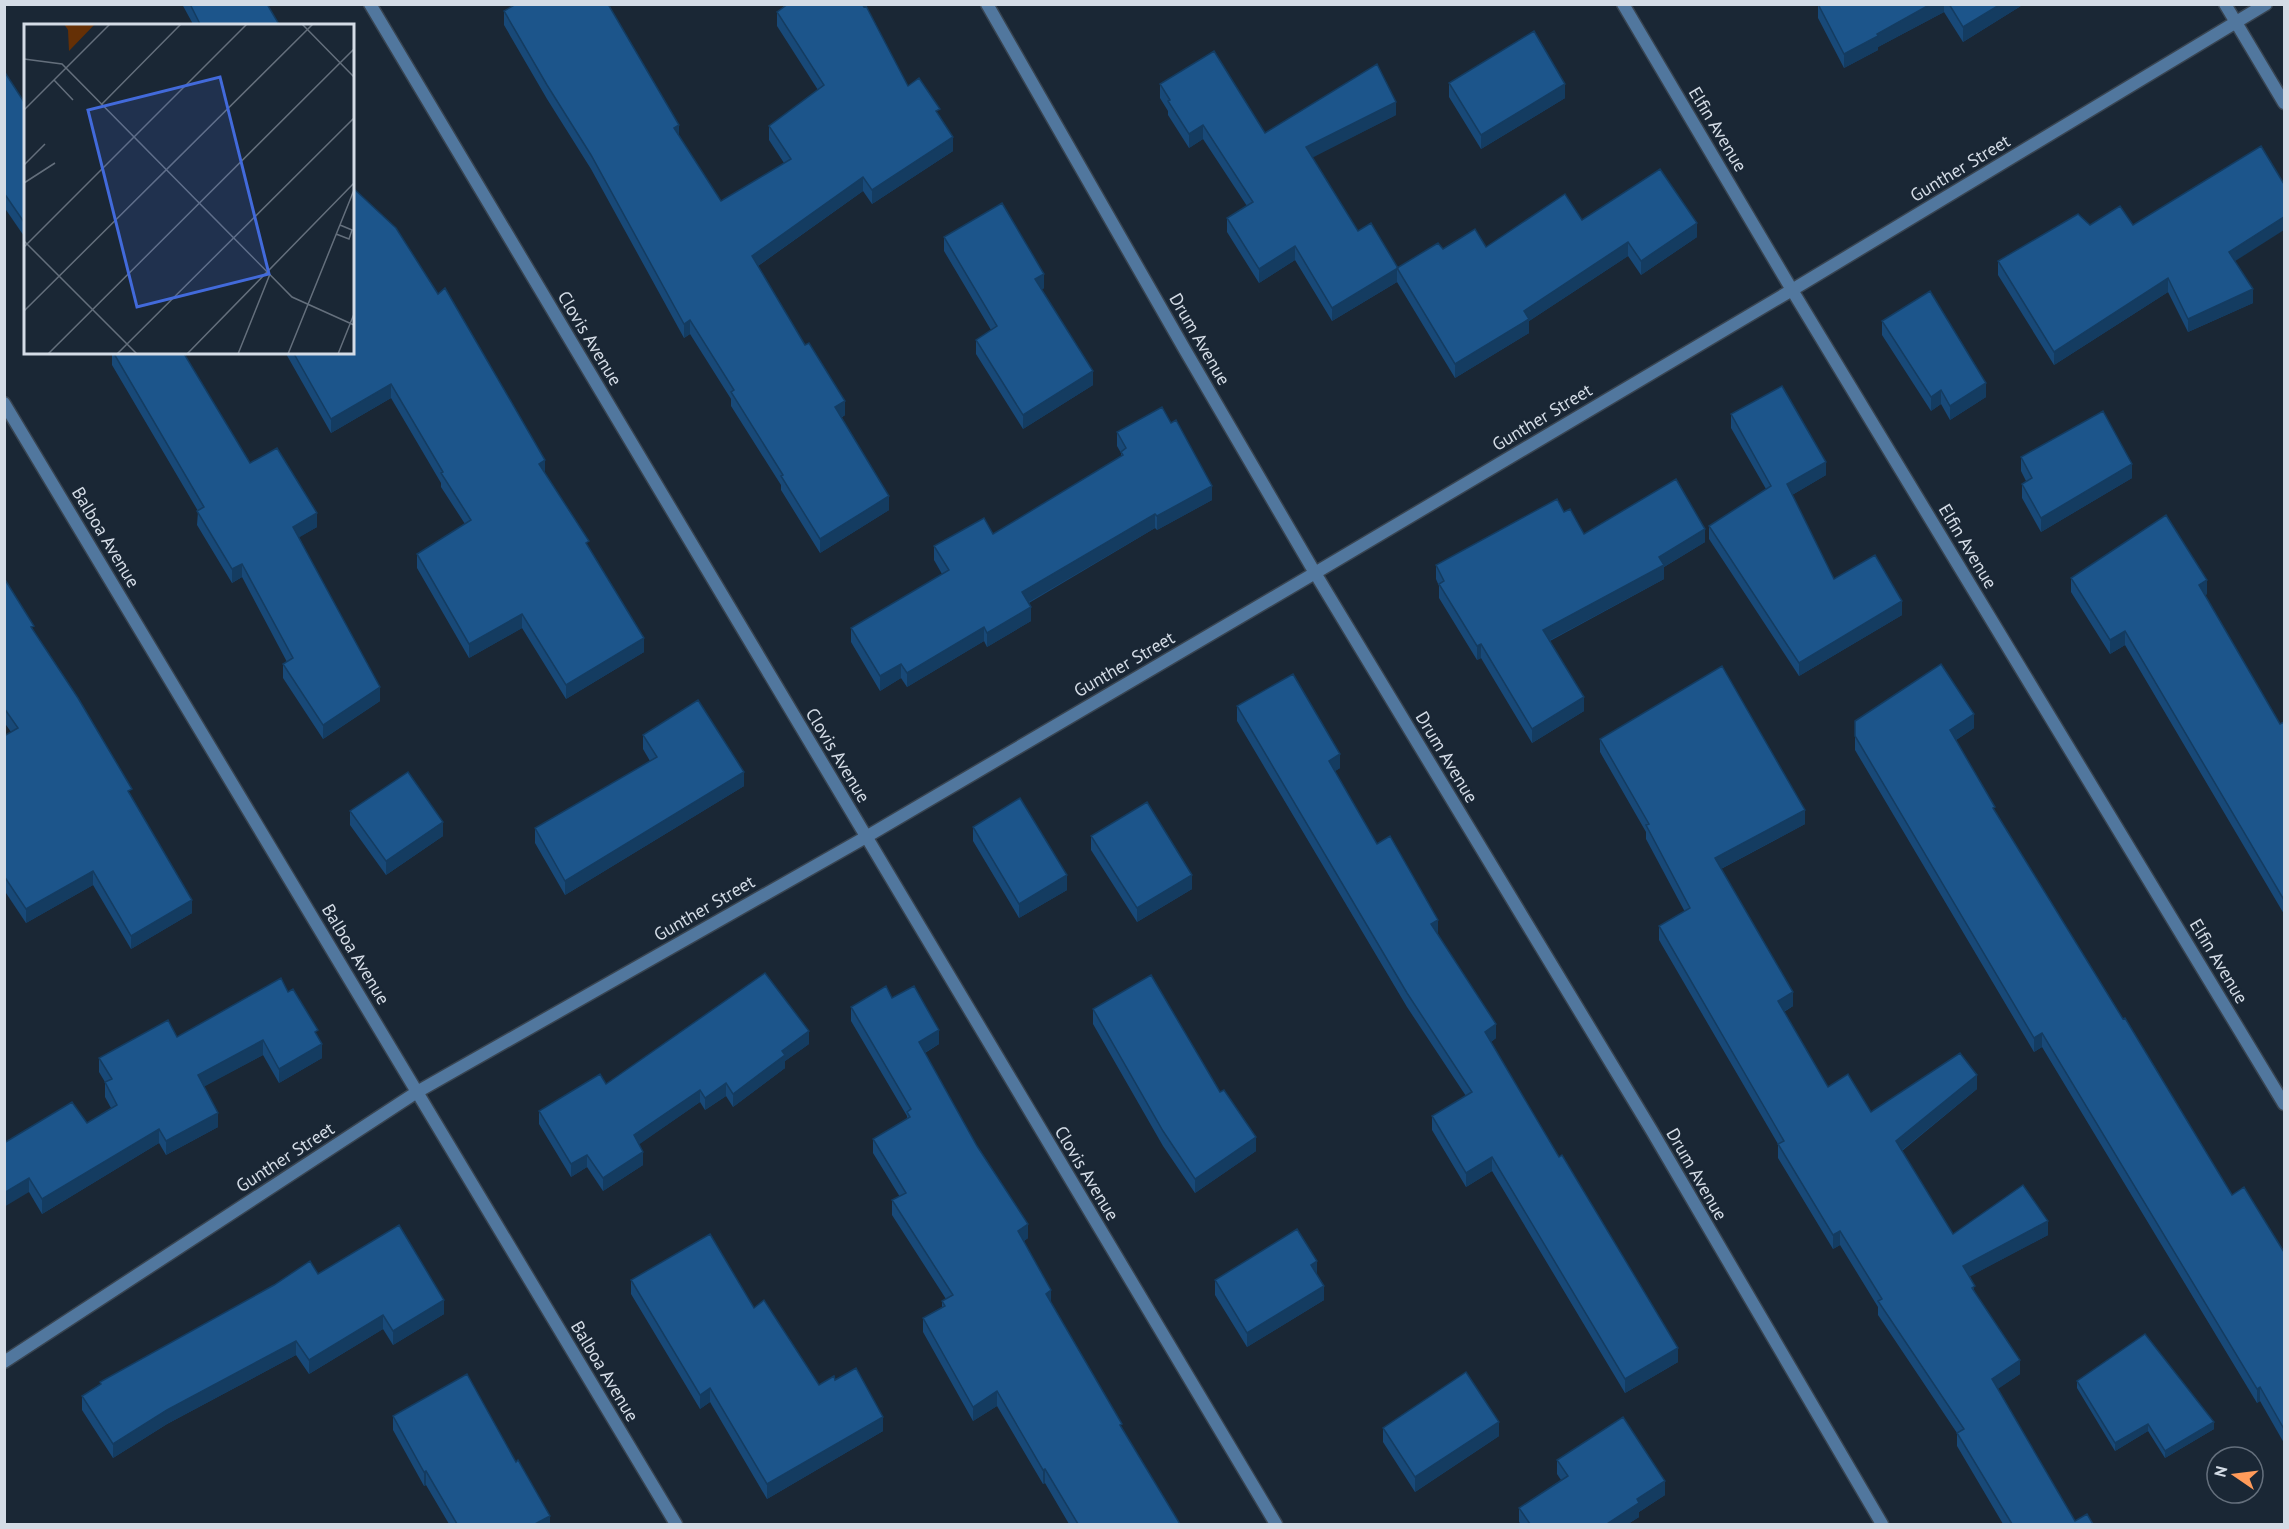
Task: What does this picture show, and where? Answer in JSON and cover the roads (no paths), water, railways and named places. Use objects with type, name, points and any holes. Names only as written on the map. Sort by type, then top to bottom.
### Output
[{"type":"street","name":"Clovis Avenue","points":[[370,4],[1276,1524]]},
{"type":"street","name":"Drum Avenue","points":[[987,4],[1316,573],[1652,1131],[1882,1524]]},
{"type":"street","name":"Elfin Avenue","points":[[1623,4],[1792,290],[2284,1104]]},
{"type":"street","points":[[2225,4],[2284,103]]},
{"type":"street","name":"Gunther Street","points":[[4,1362],[417,1092],[866,837],[1316,573],[1792,290],[2266,4]]},
{"type":"street","name":"Balboa Avenue","points":[[4,403],[676,1524]]}]
